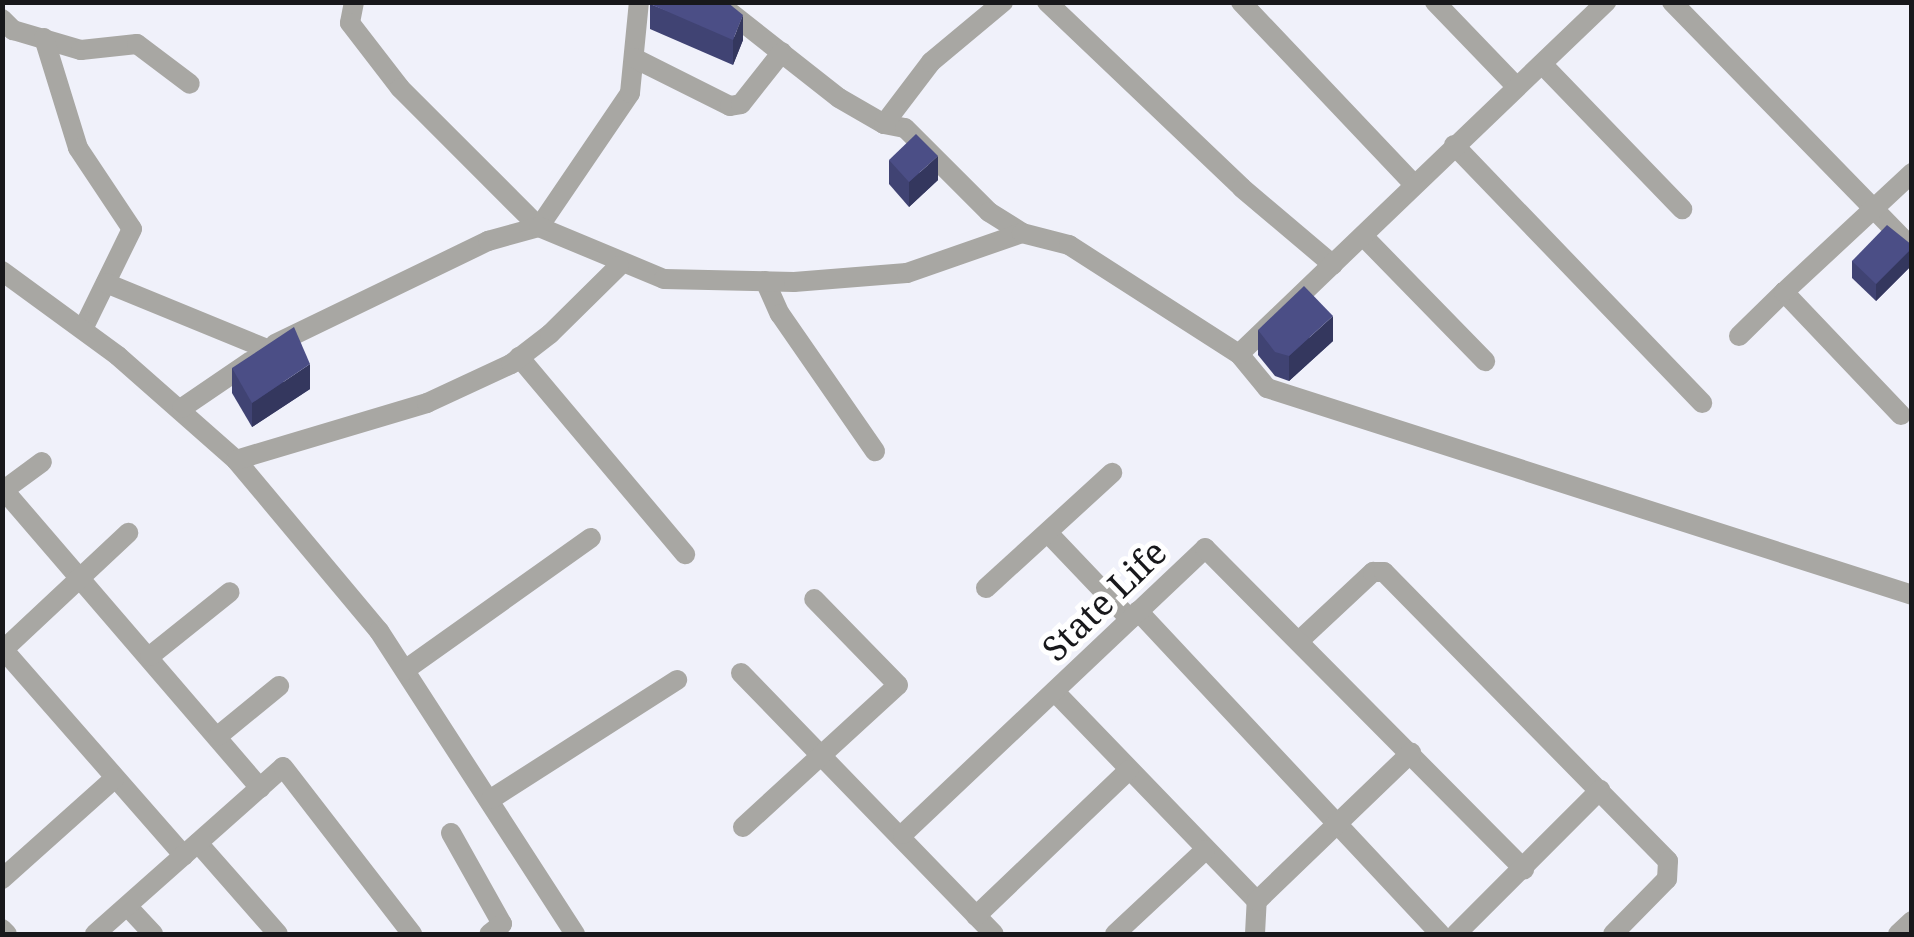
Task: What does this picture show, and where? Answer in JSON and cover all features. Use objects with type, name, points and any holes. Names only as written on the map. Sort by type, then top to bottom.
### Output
[{"type":"street","points":[[354,2],[350,23],[400,88],[539,227],[619,266],[664,279],[765,281],[907,273],[1022,233]]},
{"type":"street","points":[[182,408],[267,350],[488,241],[539,227],[630,93],[639,2]]},
{"type":"street","points":[[718,2],[884,124],[905,128],[989,212],[1022,233],[1070,244],[1239,354],[1267,388],[1912,595]]},
{"type":"street","points":[[884,124],[931,62],[1003,2]]},
{"type":"street","points":[[1047,2],[1242,188],[1334,265]]},
{"type":"street","points":[[1241,2],[1414,184]]},
{"type":"street","points":[[1435,2],[1514,84]]},
{"type":"street","points":[[1239,354],[1334,265],[1514,84],[1542,64],[1606,2]]},
{"type":"street","points":[[1672,2],[1912,248]]},
{"type":"street","points":[[2,19],[13,30],[81,50],[136,44],[190,84]]},
{"type":"street","points":[[44,38],[78,148],[132,230],[83,329]]},
{"type":"street","points":[[634,58],[730,106],[741,104],[782,52]]},
{"type":"street","points":[[1542,64],[1682,209]]},
{"type":"street","points":[[1454,145],[1702,403]]},
{"type":"street","points":[[1739,336],[1912,174]]},
{"type":"street","points":[[1363,236],[1486,361]]},
{"type":"street","points":[[236,460],[427,403],[520,357],[619,266]]},
{"type":"street","points":[[2,270],[182,408],[236,460],[405,670],[575,934]]},
{"type":"street","points":[[765,281],[780,314],[875,451]]},
{"type":"street","points":[[106,283],[267,350]]},
{"type":"street","points":[[1784,292],[1901,415]]},
{"type":"street","points":[[520,357],[685,554]]},
{"type":"street","points":[[42,462],[3,489],[260,788]]},
{"type":"street","points":[[986,588],[1112,473]]},
{"type":"street","points":[[128,533],[3,649],[114,779],[278,934]]},
{"type":"street","points":[[1048,533],[1339,821],[1440,934]]},
{"type":"street","points":[[405,670],[590,538]]},
{"type":"street","name":"State Life","points":[[903,834],[1056,693],[1204,548],[1300,640],[1524,869]]},
{"type":"street","points":[[1300,640],[1379,569],[1600,790],[1671,871],[1613,934]]},
{"type":"street","points":[[150,656],[230,592]]},
{"type":"street","points":[[743,827],[898,685],[814,600]]},
{"type":"street","points":[[740,672],[903,834],[994,934]]},
{"type":"street","points":[[491,799],[677,680]]},
{"type":"street","points":[[218,736],[278,686]]},
{"type":"street","points":[[1056,693],[1258,901]]},
{"type":"street","points":[[1255,934],[1258,901],[1411,753]]},
{"type":"street","points":[[95,934],[283,767],[412,934]]},
{"type":"street","points":[[976,916],[1129,770]]},
{"type":"street","points":[[2,879],[114,779]]},
{"type":"street","points":[[1456,934],[1600,790]]},
{"type":"street","points":[[451,832],[502,924],[489,934]]},
{"type":"street","points":[[1115,934],[1205,850]]},
{"type":"street","points":[[128,907],[153,934]]},
{"type":"street","points":[[1898,934],[1912,921]]},
{"type":"building","points":[[651,2],[727,2],[743,15],[733,40]]},
{"type":"building","points":[[916,134],[938,156],[909,182],[889,160]]},
{"type":"building","points":[[1887,225],[1912,248],[1876,284],[1852,261]]},
{"type":"building","points":[[1304,286],[1333,316],[1289,356],[1275,352],[1258,330]]},
{"type":"building","points":[[294,327],[310,364],[252,403],[232,368]]}]
